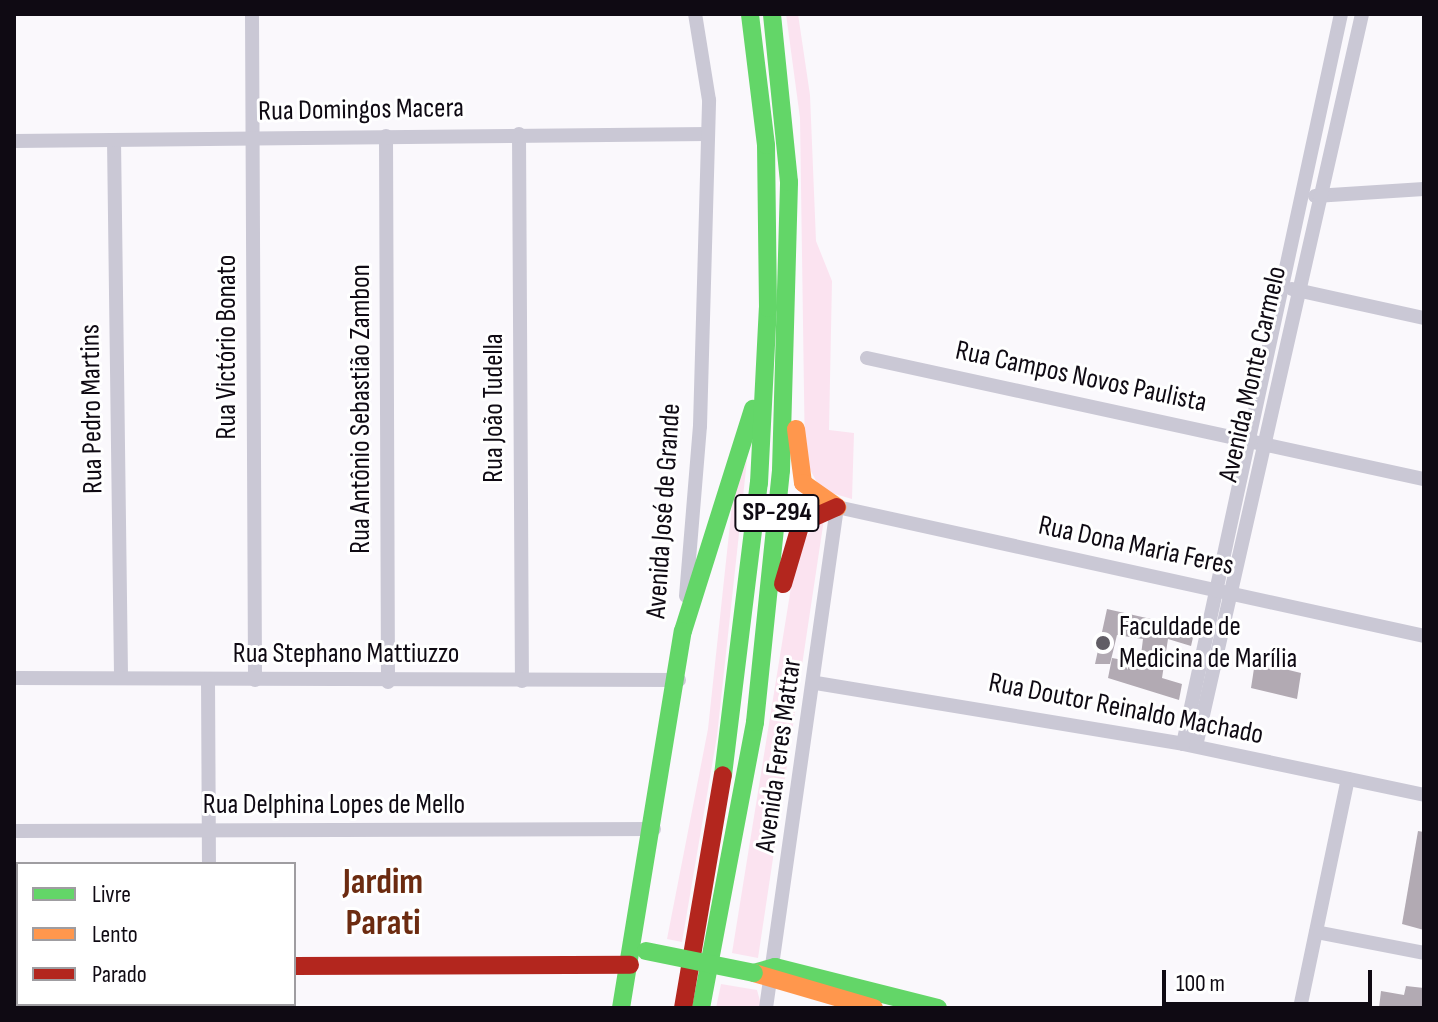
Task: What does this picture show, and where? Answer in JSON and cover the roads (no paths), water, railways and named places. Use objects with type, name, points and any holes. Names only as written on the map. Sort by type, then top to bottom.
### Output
[{"type":"main road","name":"SP-294","points":[[683,1008],[746,624],[768,308],[766,145],[750,14]]},
{"type":"main road","name":"SP-294","points":[[701,1008],[759,695],[789,320],[786,118],[772,14]]},
{"type":"main road","points":[[683,631],[747,434],[768,308]]},
{"type":"main road","points":[[789,320],[799,473],[809,491],[837,507]]},
{"type":"main road","points":[[759,695],[797,530],[837,507]]},
{"type":"main road","name":"Avenida José de Grande","points":[[621,1008],[636,955],[679,680],[683,631]]},
{"type":"main road","points":[[296,966],[636,955],[774,975],[938,1008]]},
{"type":"main road","points":[[774,975],[874,1008]]},
{"type":"street","name":"Rua Victório Bonato","points":[[252,14],[255,680]]},
{"type":"street","name":"Avenida José de Grande","points":[[683,631],[700,426],[708,134],[695,14]]},
{"type":"street","name":"Avenida Monte Carmelo","points":[[1190,745],[1291,289],[1304,190],[1341,14]]},
{"type":"street","name":"Avenida Monte Carmelo","points":[[1291,289],[1320,200],[1362,14]]},
{"type":"street","name":"Rua João Tudella","points":[[519,134],[522,681]]},
{"type":"street","name":"Rua Domingos Macera","points":[[14,141],[708,134]]},
{"type":"street","name":"Rua Antônio Sebastião Zambon","points":[[386,136],[388,682]]},
{"type":"street","name":"Rua Pedro Martins","points":[[114,140],[121,677]]},
{"type":"street","points":[[1304,190],[1320,200],[1424,189]]},
{"type":"street","points":[[1291,289],[1424,318]]},
{"type":"street","name":"Rua Campos Novos Paulista","points":[[867,358],[1424,479]]},
{"type":"street","name":"Rua Dona Maria Feres","points":[[837,507],[1424,636]]},
{"type":"street","name":"Avenida Feres Mattar","points":[[766,1008],[774,975],[816,683],[837,507]]},
{"type":"street","name":"Rua Stephano Mattiuzzo","points":[[14,678],[388,682],[679,680]]},
{"type":"street","points":[[208,679],[209,862]]},
{"type":"street","name":"Rua Doutor Reinaldo Machado","points":[[816,683],[1190,745],[1424,795]]},
{"type":"street","points":[[1300,1008],[1348,779]]},
{"type":"street","name":"Rua Delphina Lopes de Mello","points":[[14,831],[209,833],[654,829]]},
{"type":"street","points":[[1316,932],[1424,953]]},
{"type":"place","name":"Faculdade de Medicina de Marília","points":[[1103,643]]},
{"type":"district","name":"Jardim Parati","points":[[383,902]]}]
